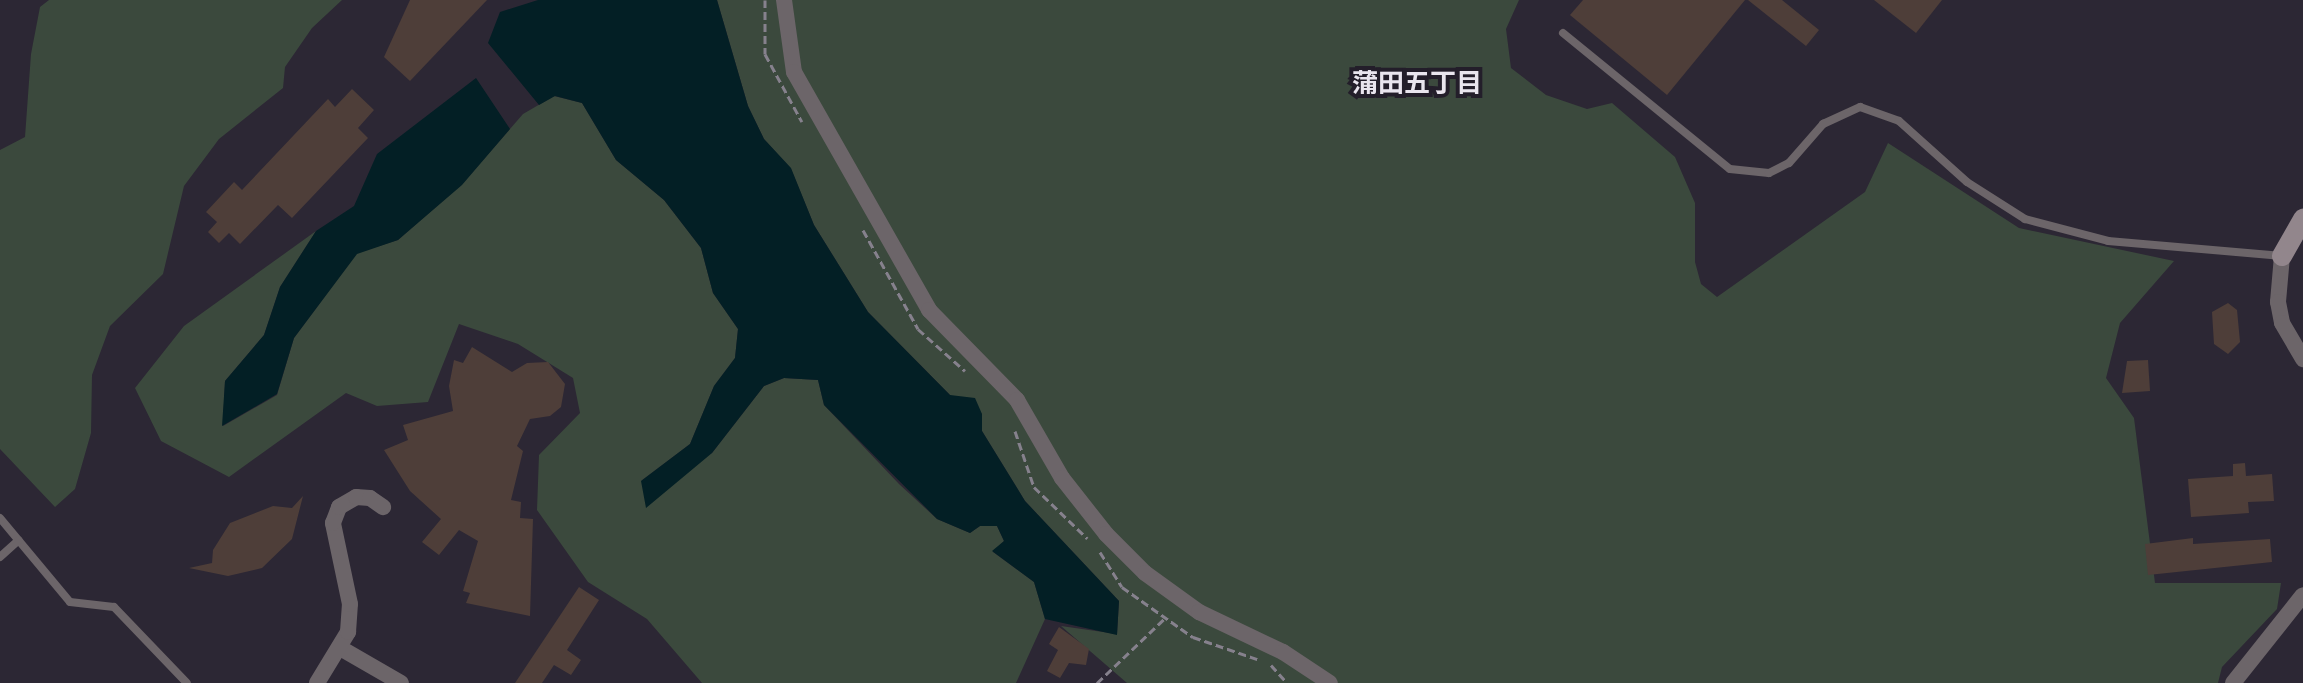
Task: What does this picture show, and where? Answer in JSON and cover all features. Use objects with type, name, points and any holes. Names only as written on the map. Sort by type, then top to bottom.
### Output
[{"type":"street","points":[[784,0],[794,72],[921,298],[1017,400],[1062,478],[1106,534],[1145,573],[1199,612],[1283,652],[1330,683]]},
{"type":"street","points":[[2303,219],[2282,256],[2278,302],[2282,323],[2303,359]]},
{"type":"street","points":[[317,683],[342,649],[350,604],[333,523],[339,507],[356,497],[383,507]]},
{"type":"street","points":[[2233,683],[2303,595]]},
{"type":"street","points":[[342,649],[401,683]]},
{"type":"lane","points":[[1563,33],[1730,169],[1769,173],[1789,163],[1823,124],[1860,107],[1899,121],[1967,182],[2025,219],[2108,241],[2282,256]]},
{"type":"lane","points":[[0,518],[36,567],[70,602],[99,601],[114,607],[187,683]]},
{"type":"lane","points":[[0,557],[19,540]]},
{"type":"path","points":[[1097,683],[1165,618],[1223,651],[1269,662],[1287,683]]},
{"type":"shaded area","points":[[49,0],[342,0],[312,28],[285,67],[283,88],[219,139],[184,186],[163,274],[110,326],[92,375],[91,433],[75,489],[55,507],[0,449],[0,150],[25,137],[31,54],[40,7]]},
{"type":"shaded area","points":[[538,0],[717,0],[748,106],[764,139],[791,168],[814,225],[868,312],[950,395],[975,398],[982,414],[982,431],[1025,501],[1119,601],[1117,635],[1045,619],[1034,582],[992,551],[1004,541],[997,526],[980,526],[970,533],[937,519],[824,405],[818,380],[784,378],[764,386],[712,453],[646,508],[641,481],[690,444],[714,386],[735,358],[738,329],[713,293],[701,248],[664,200],[616,160],[582,103],[555,96],[539,105],[488,43],[500,12]]},
{"type":"shaded area","points":[[717,0],[1519,0],[1506,29],[1511,68],[1546,95],[1587,109],[1612,103],[1675,157],[1695,203],[1695,262],[1701,284],[1717,297],[1865,192],[1888,143],[2019,228],[2174,261],[2120,323],[2106,378],[2134,418],[2155,583],[2281,583],[2277,609],[2222,667],[2218,683],[1127,683],[1061,626],[1117,634],[1119,601],[1025,501],[982,431],[982,414],[950,395],[868,312],[814,225],[791,169],[764,139],[748,106]]},
{"type":"shaded area","points":[[476,78],[510,129],[462,185],[398,240],[357,254],[294,338],[277,394],[222,426],[225,381],[264,335],[280,287],[316,231],[354,206],[377,154]]},
{"type":"shaded area","points":[[554,96],[582,103],[616,160],[664,200],[701,248],[713,293],[738,329],[735,358],[714,386],[690,444],[641,481],[712,453],[764,386],[784,378],[818,380],[824,405],[899,484],[937,519],[970,533],[980,526],[997,526],[1004,541],[993,552],[1034,582],[1045,619],[1016,683],[702,683],[647,619],[588,582],[537,510],[539,455],[580,413],[573,378],[518,344],[459,324],[428,402],[377,406],[346,393],[229,477],[161,441],[135,388],[184,326],[316,231],[280,287],[264,335],[225,381],[223,426],[277,395],[294,338],[357,253],[398,240],[462,184],[523,114]]},
{"type":"building","points":[[410,0],[487,0],[410,81],[384,57]]},
{"type":"building","points":[[1583,0],[1745,0],[1667,95],[1570,15]]},
{"type":"building","points":[[1748,0],[1782,0],[1819,30],[1806,46]]},
{"type":"building","points":[[1874,0],[1942,0],[1916,33]]},
{"type":"building","points":[[352,89],[374,110],[358,128],[368,138],[292,218],[278,205],[240,244],[229,233],[219,243],[208,232],[217,222],[206,212],[234,182],[242,190],[328,99],[335,107]]},
{"type":"building","points":[[2228,303],[2237,310],[2240,342],[2228,354],[2214,344],[2212,312]]},
{"type":"building","points":[[472,347],[512,372],[527,363],[548,362],[565,384],[561,407],[550,416],[530,419],[517,446],[523,451],[511,500],[521,502],[520,518],[533,519],[530,616],[466,603],[470,593],[463,591],[478,541],[459,530],[439,555],[422,542],[441,519],[410,491],[384,450],[408,440],[403,425],[453,411],[449,386],[454,360],[463,363]]},
{"type":"building","points":[[2148,360],[2150,391],[2122,393],[2127,361]]},
{"type":"building","points":[[2245,463],[2246,476],[2272,474],[2274,501],[2248,502],[2249,513],[2191,517],[2188,479],[2233,476],[2233,464]]},
{"type":"building","points":[[303,496],[292,539],[262,568],[228,576],[189,568],[212,563],[213,550],[230,523],[273,506],[292,508]]},
{"type":"building","points":[[2193,538],[2193,544],[2270,539],[2272,562],[2148,575],[2145,544]]},
{"type":"building","points":[[579,587],[599,600],[567,650],[581,660],[571,675],[554,665],[542,683],[515,683]]},
{"type":"building","points":[[1059,627],[1089,649],[1086,665],[1069,663],[1060,678],[1047,671],[1058,650],[1049,644]]},
{"type":"district","name":"蒲田五丁目","points":[[1417,84]]}]
